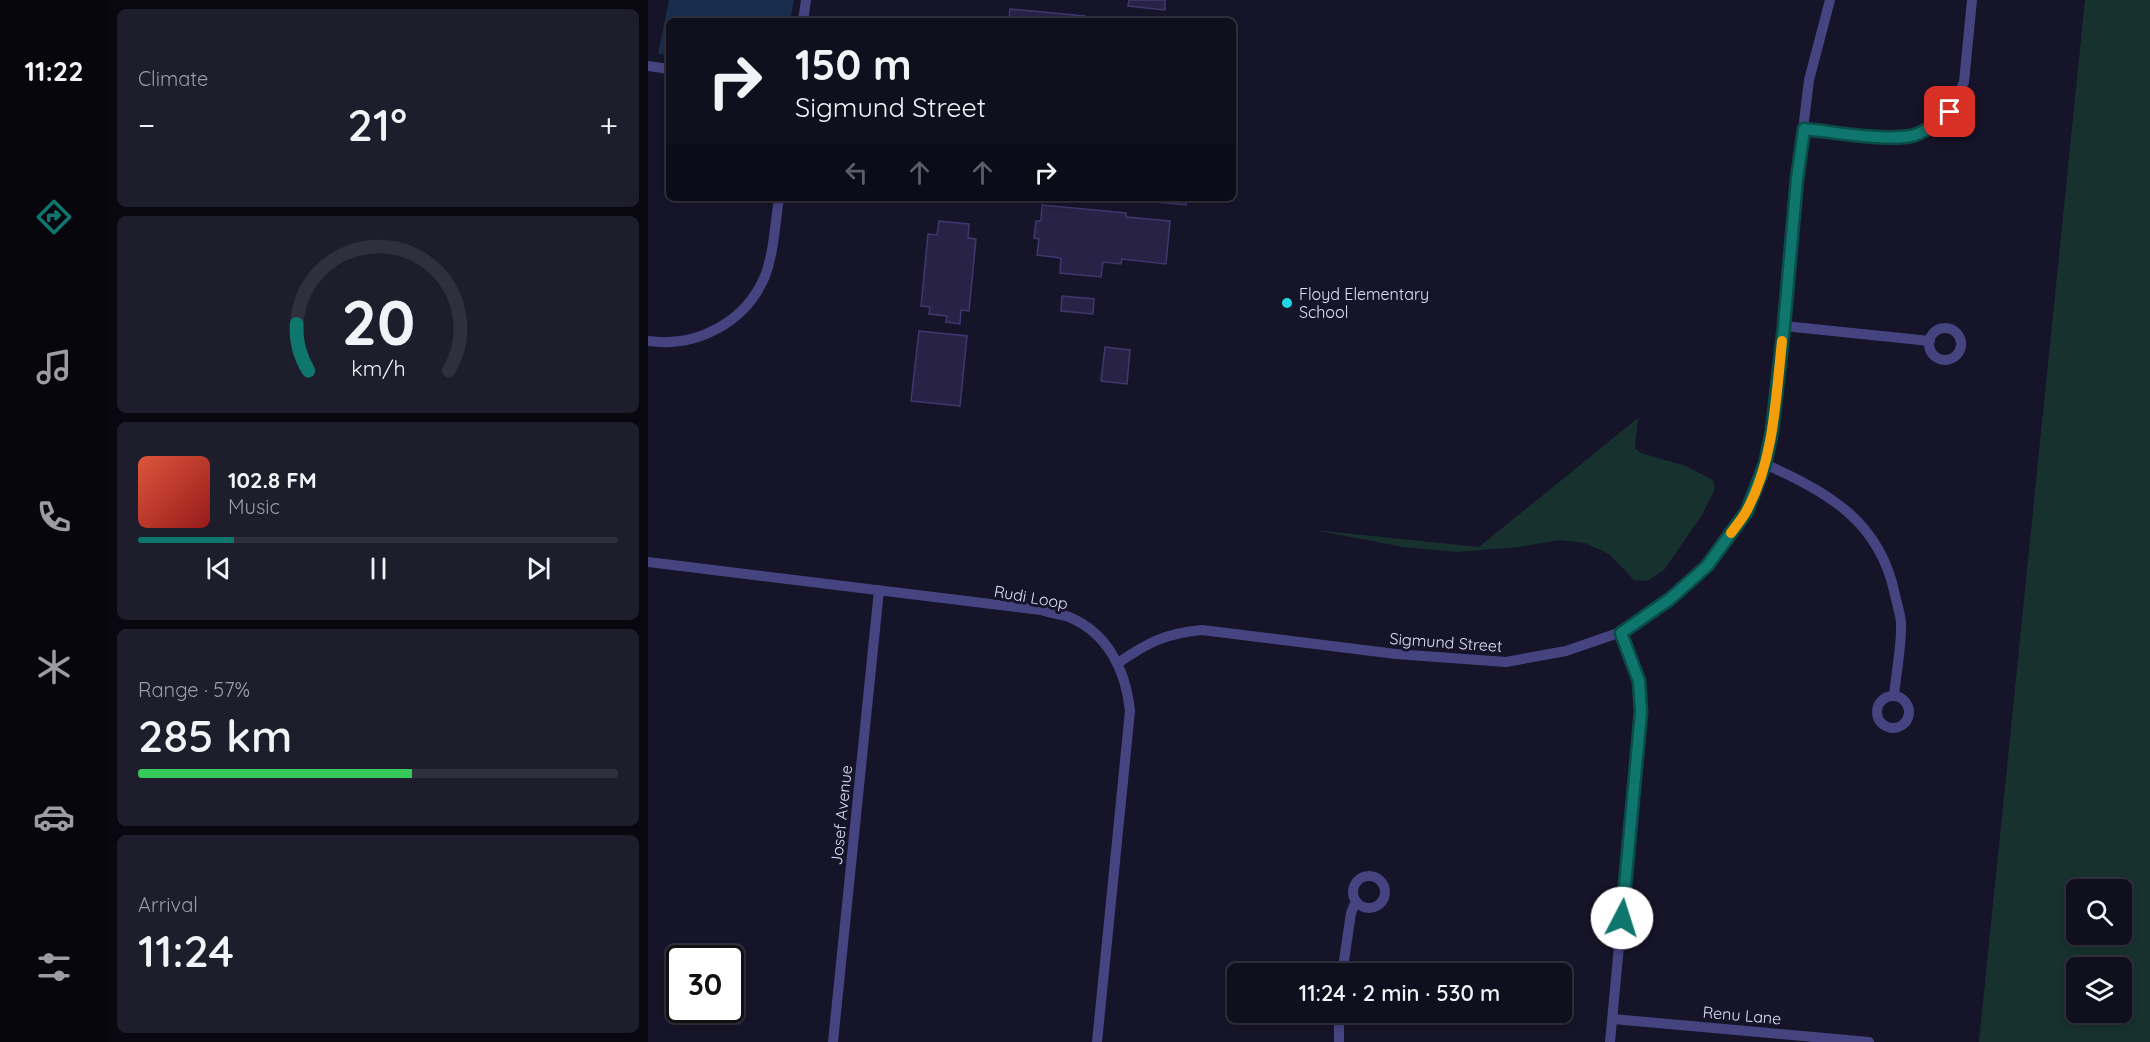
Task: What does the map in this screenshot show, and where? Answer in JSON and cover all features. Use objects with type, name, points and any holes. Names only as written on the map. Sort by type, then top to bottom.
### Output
[{"type":"street","points":[[803,18],[806,0]]},
{"type":"street","name":"Sigmund Street","points":[[1118,663],[1164,636],[1202,630],[1396,654],[1506,662],[1566,651],[1621,633],[1670,599],[1707,566],[1747,511],[1765,464],[1772,431],[1809,80],[1830,0]]},
{"type":"street","points":[[1804,129],[1887,137],[1913,136],[1942,119],[1950,112],[1964,82],[1972,0]]},
{"type":"street","points":[[648,66],[666,69]]},
{"type":"street","points":[[648,341],[673,343],[702,336],[718,329],[745,307],[760,285],[770,259],[779,201]]},
{"type":"street","points":[[1784,326],[1930,341]]},
{"type":"street","points":[[1765,464],[1806,482],[1844,507],[1870,535],[1890,571],[1901,623],[1894,696]]},
{"type":"street","name":"Rudi Loop","points":[[648,562],[1041,610],[1068,617],[1086,627],[1100,639],[1118,663],[1128,693],[1130,711],[1097,1042]]},
{"type":"street","name":"Josef Avenue","points":[[833,1042],[879,591]]},
{"type":"street","points":[[1610,1042],[1641,712],[1639,681],[1621,633]]},
{"type":"street","points":[[1344,963],[1351,913],[1356,901]]},
{"type":"street","name":"Renu Lane","points":[[1613,1019],[1869,1042]]},
{"type":"street","points":[[1339,1023],[1339,1042]]},
{"type":"green space","points":[[2085,0],[2150,0],[2150,1042],[1979,1042]]},
{"type":"green space","points":[[1638,418],[1635,448],[1641,453],[1686,466],[1713,480],[1715,489],[1702,515],[1664,570],[1647,581],[1634,580],[1609,554],[1585,543],[1560,540],[1518,547],[1457,552],[1403,547],[1314,530],[1479,547]]},
{"type":"water","points":[[669,0],[794,0],[791,18],[666,18],[666,55],[658,54]]},
{"type":"building","points":[[1129,0],[1165,0],[1165,10],[1128,6]]},
{"type":"building","points":[[1010,9],[1085,16],[1085,18],[1009,18]]},
{"type":"building","points":[[1144,201],[1187,201],[1186,205]]},
{"type":"building","points":[[1042,205],[1126,213],[1126,217],[1170,221],[1166,264],[1122,259],[1121,264],[1103,262],[1101,277],[1060,273],[1061,258],[1037,255],[1039,239],[1034,238],[1036,221],[1041,221]]},
{"type":"building","points":[[939,221],[969,224],[968,238],[976,239],[969,311],[961,310],[960,324],[946,322],[947,316],[929,314],[930,307],[921,306],[928,234],[937,235]]},
{"type":"building","points":[[1062,296],[1094,299],[1093,314],[1061,311]]},
{"type":"building","points":[[919,331],[967,336],[960,406],[911,401]]},
{"type":"building","points":[[1105,347],[1130,350],[1127,384],[1101,381]]},
{"type":"slow traffic","points":[[1731,533],[1747,511],[1765,464],[1772,431],[1782,341]]},
{"type":"place","name":"Floyd Elementary School","points":[[1287,303]]},
{"type":"route","points":[[1622,918],[1641,712],[1639,681],[1621,633],[1670,599],[1707,566],[1747,511],[1765,464],[1772,431],[1804,129],[1887,137],[1913,136],[1950,112]]}]
